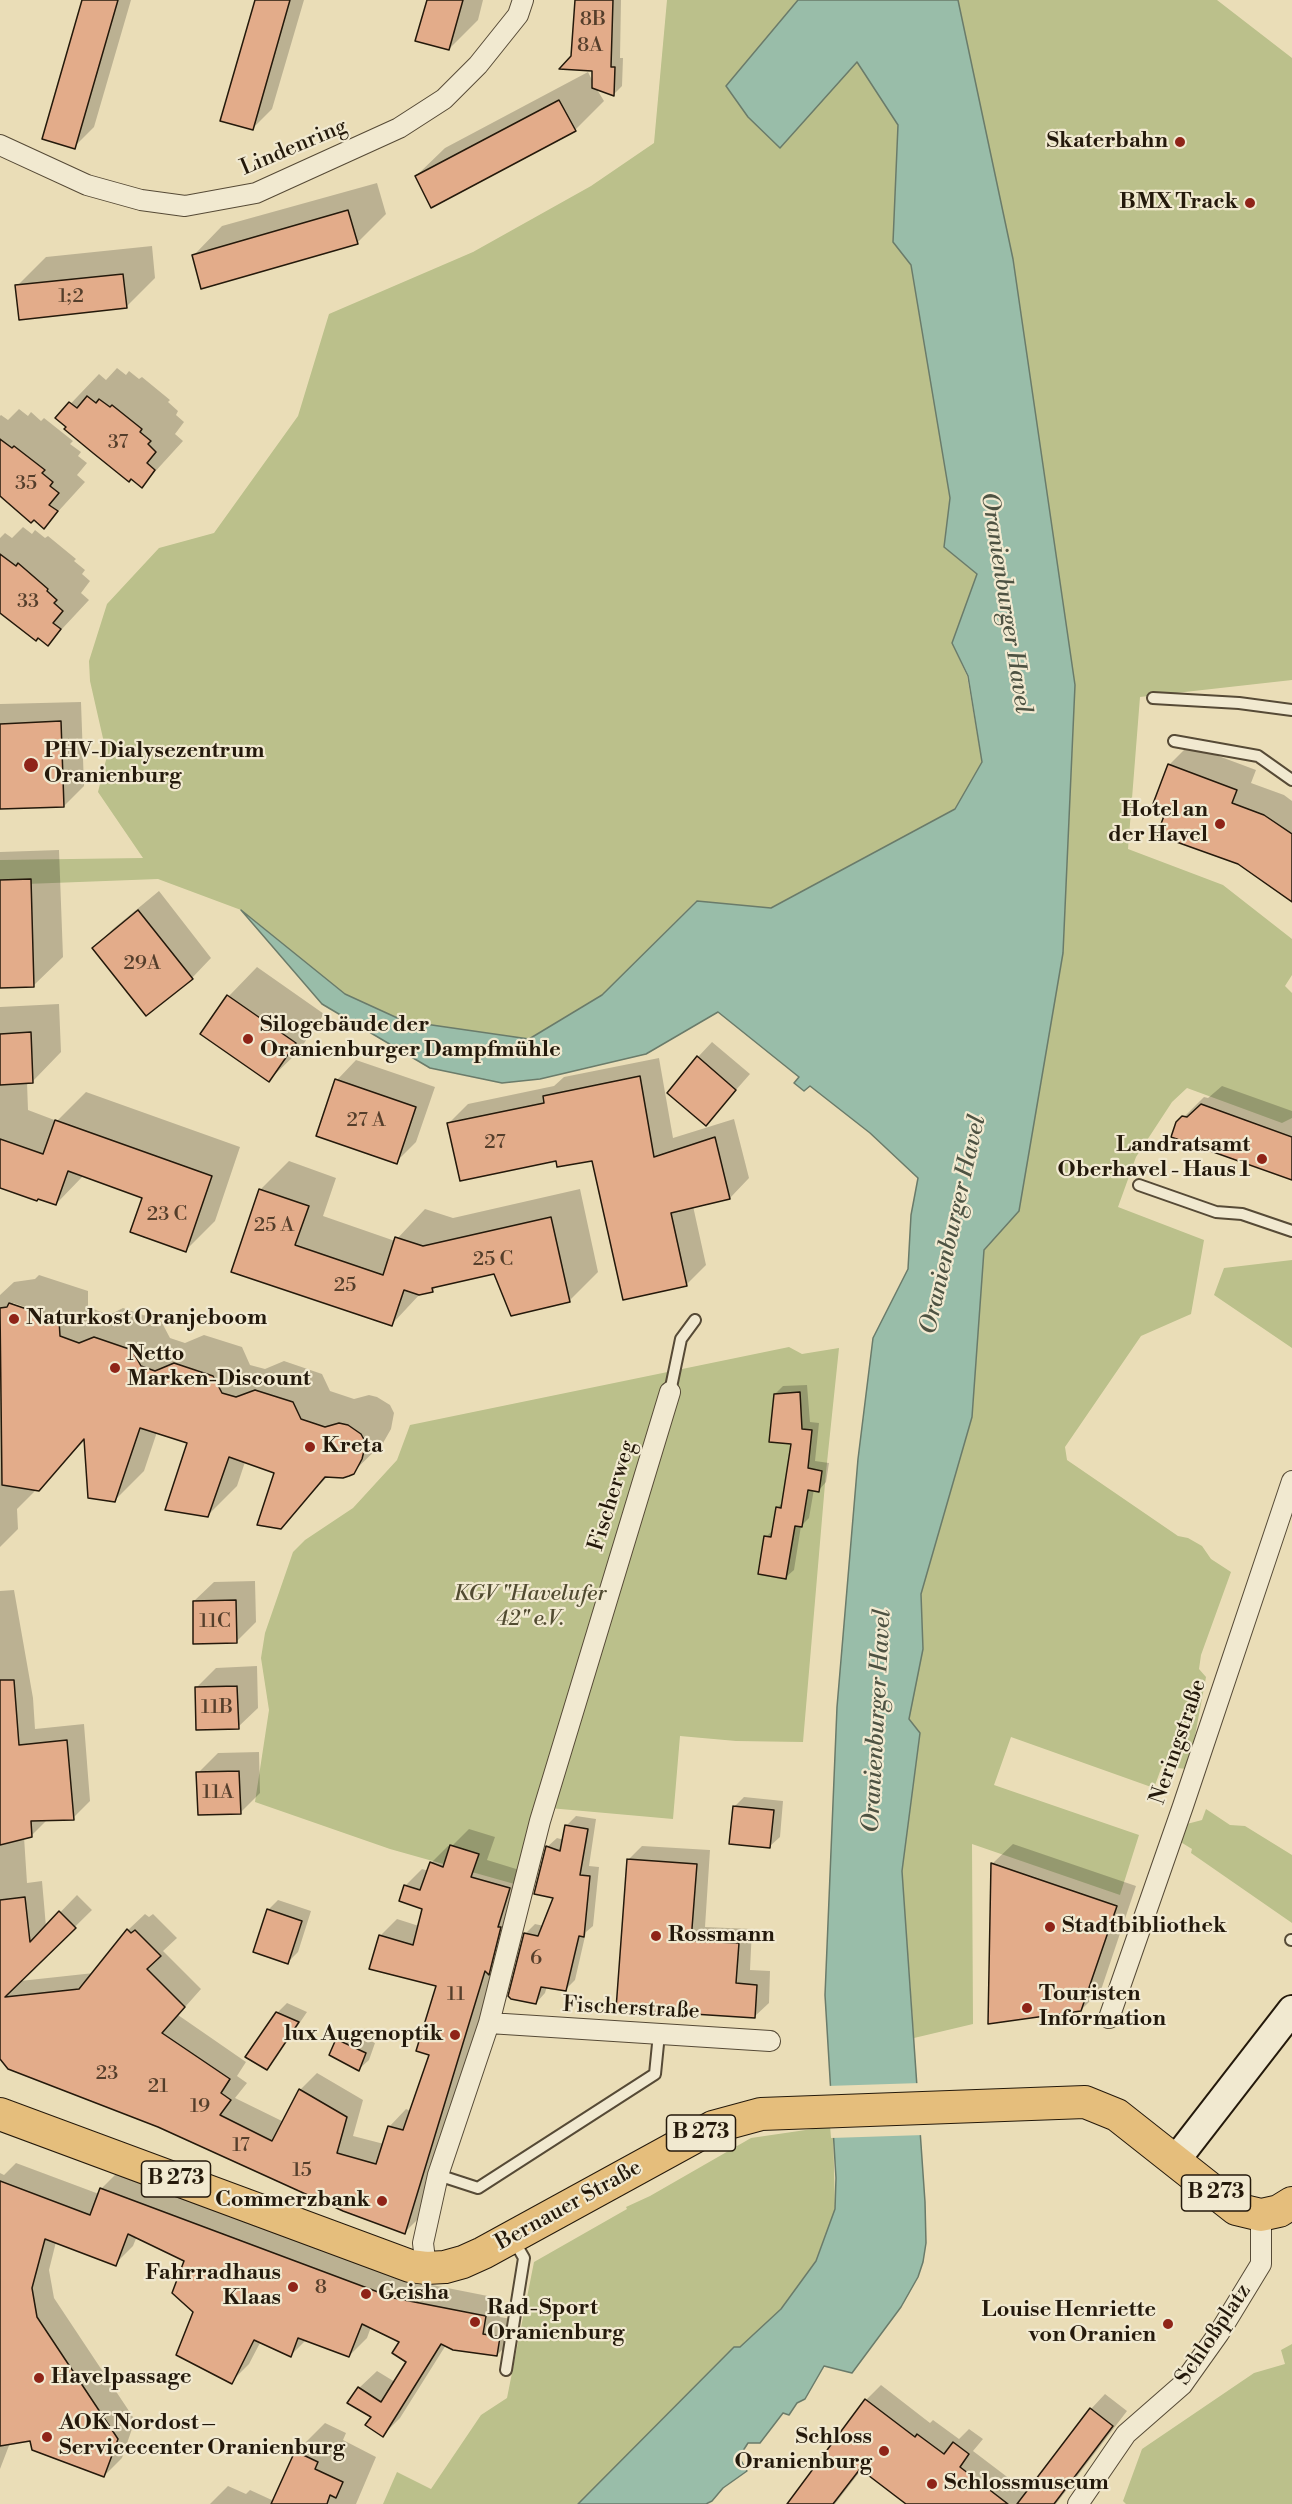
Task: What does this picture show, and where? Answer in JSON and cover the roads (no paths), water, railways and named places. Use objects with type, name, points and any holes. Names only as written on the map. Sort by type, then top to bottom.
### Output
[{"type":"main road","points":[[1175,2161],[1292,2010]]},
{"type":"main road","name":"Bernauer Straße","points":[[0,2114],[410,2266],[426,2268],[445,2267],[463,2262],[712,2127],[761,2114],[1084,2102],[1117,2115],[1175,2161]]},
{"type":"main road","name":"B 273","points":[[1175,2161],[1236,2209],[1261,2215],[1279,2211],[1291,2204]]},
{"type":"street","name":"Lindenring","points":[[0,145],[87,185],[141,200],[185,206],[256,193],[399,128],[444,99],[478,65],[518,15],[522,0]]},
{"type":"street","name":"Fischerweg","points":[[489,2023],[540,1821],[670,1392]]},
{"type":"street","name":"Neringstraße","points":[[1108,2018],[1183,1806],[1292,1481]]},
{"type":"street","name":"Fischerstraße","points":[[489,2023],[501,2026],[770,2041]]},
{"type":"street","points":[[426,2268],[423,2243],[438,2175],[489,2023]]},
{"type":"street","name":"Schloßplatz","points":[[1078,2504],[1126,2434],[1182,2385],[1220,2333],[1261,2264],[1261,2215]]},
{"type":"lane","points":[[1153,698],[1239,703],[1292,710]]},
{"type":"lane","points":[[1174,741],[1258,756],[1292,780]]},
{"type":"lane","points":[[1139,1185],[1216,1212],[1242,1214],[1292,1231]]},
{"type":"lane","points":[[670,1392],[681,1339],[695,1320]]},
{"type":"lane","points":[[438,2175],[478,2188],[655,2074],[659,2034]]},
{"type":"lane","points":[[506,2370],[524,2258],[512,2237]]},
{"type":"water","name":"Oranienburger Havel","points":[[798,0],[958,0],[1013,259],[1075,685],[1063,953],[1019,1211],[984,1250],[972,1417],[921,1594],[923,1649],[909,1719],[920,1733],[902,1871],[925,2202],[926,2243],[923,2262],[918,2277],[901,2307],[852,2373],[824,2366],[805,2399],[797,2403],[789,2415],[783,2413],[760,2443],[748,2443],[739,2457],[747,2471],[723,2488],[712,2501],[706,2504],[578,2504],[734,2347],[740,2347],[781,2309],[816,2261],[835,2209],[836,2178],[825,1995],[837,1707],[858,1459],[873,1338],[908,1269],[911,1215],[918,1178],[870,1133],[810,1086],[804,1091],[794,1083],[799,1077],[718,1012],[646,1054],[540,1079],[502,1083],[430,1068],[322,1004],[241,910],[345,994],[404,1021],[529,1039],[602,995],[697,901],[771,908],[955,809],[982,762],[968,676],[952,643],[977,574],[944,547],[950,498],[911,265],[893,242],[898,125],[857,62],[780,148],[748,117],[726,86]]},
{"type":"place","name":"Skaterbahn","points":[[1180,142]]},
{"type":"place","name":"BMX Track","points":[[1250,203]]},
{"type":"place","name":"PHV-Dialysezentrum Oranienburg","points":[[31,765]]},
{"type":"place","name":"Hotel an der Havel","points":[[1220,824]]},
{"type":"place","name":"Silogebäude der Oranienburger Dampfmühle","points":[[248,1039]]},
{"type":"place","name":"Landratsamt Oberhavel - Haus 1","points":[[1262,1159]]},
{"type":"place","name":"Naturkost Oranjeboom","points":[[14,1319]]},
{"type":"place","name":"Netto Marken-Discount","points":[[115,1368]]},
{"type":"place","name":"Kreta","points":[[310,1447]]},
{"type":"place","name":"Stadtbibliothek","points":[[1050,1927]]},
{"type":"place","name":"Rossmann","points":[[656,1936]]},
{"type":"place","name":"Touristen Information","points":[[1027,2008]]},
{"type":"place","name":"lux Augenoptik","points":[[455,2035]]},
{"type":"place","name":"Commerzbank","points":[[382,2201]]},
{"type":"place","name":"Fahrradhaus Klaas","points":[[293,2287]]},
{"type":"place","name":"Geisha","points":[[366,2294]]},
{"type":"place","name":"Rad-Sport Oranienburg","points":[[475,2322]]},
{"type":"place","name":"Louise Henriette von Oranien","points":[[1168,2324]]},
{"type":"place","name":"Havelpassage","points":[[39,2378]]},
{"type":"place","name":"AOK Nordost – Servicecenter Oranienburg","points":[[47,2437]]},
{"type":"place","name":"Schloss Oranienburg","points":[[884,2451]]},
{"type":"place","name":"Schlossmuseum","points":[[932,2484]]},
{"type":"park label","name":"KGV \"Havelufer 42\" e.V.","points":[[530,1608]]}]
